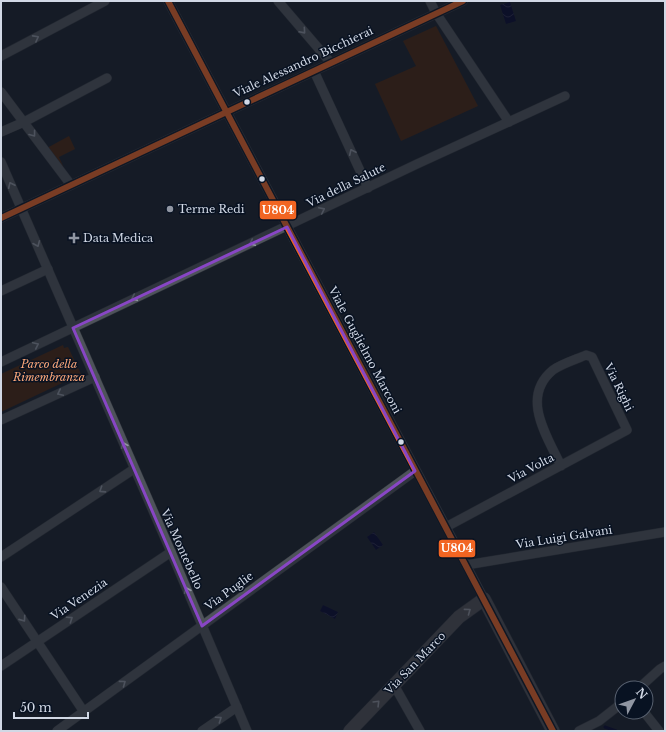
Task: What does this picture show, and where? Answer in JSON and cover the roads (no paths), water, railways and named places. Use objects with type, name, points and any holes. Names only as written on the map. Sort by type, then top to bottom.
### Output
[{"type":"main road","name":"Via San Marco","points":[[350,731],[459,617],[484,599]]},
{"type":"main road","points":[[484,599],[553,731]]},
{"type":"street","points":[[1,56],[106,1]]},
{"type":"street","name":"Viale Guglielmo Marconi","points":[[168,1],[415,471],[484,599]]},
{"type":"street","points":[[278,1],[331,63]]},
{"type":"street","points":[[430,1],[436,13],[509,122]]},
{"type":"street","name":"Viale Alessandro Bicchierai","points":[[1,218],[463,1]]},
{"type":"street","points":[[314,71],[368,188]]},
{"type":"street","points":[[1,132],[24,122],[107,78]]},
{"type":"street","points":[[1,92],[71,185]]},
{"type":"street","name":"Via della Salute","points":[[1,362],[417,164],[564,96]]},
{"type":"street","points":[[1,162],[22,208]]},
{"type":"street","name":"Via Montebello","points":[[22,208],[247,731]]},
{"type":"street","points":[[1,291],[48,269]]},
{"type":"street","name":"Via Righi","points":[[561,466],[540,419],[536,400],[540,387],[554,370],[586,355],[592,357],[627,430]]},
{"type":"street","points":[[1,420],[95,377]]},
{"type":"street","name":"Via Volta","points":[[446,527],[627,430]]},
{"type":"street","points":[[1,557],[134,469]]},
{"type":"street","name":"Via Puglie","points":[[57,731],[415,471]]},
{"type":"street","name":"Via Luigi Galvani","points":[[466,565],[665,532]]},
{"type":"street","name":"Via Venezia","points":[[1,666],[171,552]]},
{"type":"street","points":[[1,587],[84,712]]},
{"type":"street","points":[[648,680],[665,666]]},
{"type":"street","points":[[394,686],[420,731]]},
{"type":"street","points":[[202,731],[237,707]]},
{"type":"street","points":[[578,731],[599,721],[614,709]]},
{"type":"street","points":[[650,720],[659,731]]},
{"type":"water","points":[[510,2],[516,21],[506,24],[500,5]]},
{"type":"water","points":[[374,532],[383,545],[376,550],[367,537]]},
{"type":"water","points":[[323,605],[338,612],[335,619],[320,611]]},
{"type":"waterway","points":[[605,727],[616,731]]},
{"type":"place","name":"Terme Redi","points":[[170,209]]},
{"type":"place","name":"Data Medica","points":[[74,238]]},
{"type":"park label","name":"Parco della Rimembranza","points":[[49,370]]}]
